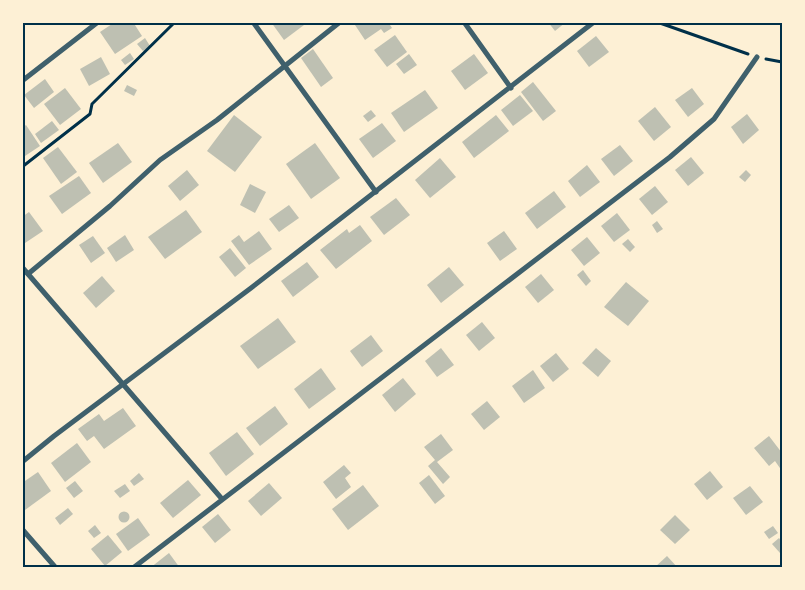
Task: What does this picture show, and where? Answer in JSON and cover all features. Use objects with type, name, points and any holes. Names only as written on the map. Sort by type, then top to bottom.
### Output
[{"type":"street","points":[[22,81],[98,22]]},
{"type":"street","points":[[253,22],[376,192]]},
{"type":"street","points":[[28,274],[110,206],[160,160],[217,120],[286,67],[340,22]]},
{"type":"street","points":[[464,22],[511,88]]},
{"type":"street","points":[[22,462],[376,192],[594,22]]},
{"type":"street","points":[[133,568],[670,157],[714,119],[757,57]]},
{"type":"street","points":[[22,268],[222,498]]},
{"type":"street","points":[[22,530],[56,568]]},
{"type":"path","points":[[22,167],[90,114],[92,104],[176,22]]},
{"type":"path","points":[[657,22],[757,57],[782,62]]},
{"type":"building","points":[[115,22],[133,22],[142,36],[115,54],[100,32]]},
{"type":"building","points":[[271,22],[308,22],[284,40]]},
{"type":"building","points":[[353,22],[388,22],[392,28],[384,33],[381,29],[365,40]]},
{"type":"building","points":[[548,22],[566,22],[555,31]]},
{"type":"building","points":[[395,35],[407,52],[387,67],[374,50]]},
{"type":"building","points":[[596,36],[609,52],[589,67],[577,51]]},
{"type":"building","points":[[145,38],[150,46],[143,51],[137,44]]},
{"type":"building","points":[[313,49],[333,78],[321,87],[301,58]]},
{"type":"building","points":[[130,53],[134,59],[125,65],[121,60]]},
{"type":"building","points":[[409,54],[417,65],[404,74],[396,64]]},
{"type":"building","points":[[474,54],[488,73],[465,90],[451,71]]},
{"type":"building","points":[[101,57],[110,74],[89,86],[80,69]]},
{"type":"building","points":[[45,79],[54,92],[34,108],[24,95]]},
{"type":"building","points":[[533,82],[556,111],[543,121],[521,92]]},
{"type":"building","points":[[127,85],[137,90],[134,96],[124,91]]},
{"type":"building","points":[[65,88],[81,109],[60,125],[44,104]]},
{"type":"building","points":[[692,88],[704,104],[688,117],[675,100]]},
{"type":"building","points":[[425,90],[438,108],[404,132],[391,113]]},
{"type":"building","points":[[520,95],[533,111],[513,126],[501,110]]},
{"type":"building","points":[[655,107],[671,127],[654,141],[638,121]]},
{"type":"building","points":[[371,110],[376,116],[368,122],[363,116]]},
{"type":"building","points":[[747,114],[759,130],[743,144],[731,127]]},
{"type":"building","points":[[234,115],[262,137],[235,172],[207,151]]},
{"type":"building","points":[[496,115],[509,131],[474,158],[462,142]]},
{"type":"building","points":[[52,121],[59,130],[41,143],[35,134]]},
{"type":"building","points":[[382,123],[396,141],[373,158],[359,139]]},
{"type":"building","points":[[26,125],[40,146],[22,158],[22,128]]},
{"type":"building","points":[[118,143],[132,162],[103,183],[89,163]]},
{"type":"building","points":[[315,143],[340,178],[311,199],[286,164]]},
{"type":"building","points":[[620,145],[633,161],[614,176],[601,159]]},
{"type":"building","points":[[58,147],[77,172],[61,184],[43,158]]},
{"type":"building","points":[[691,157],[704,173],[688,186],[675,170]]},
{"type":"building","points":[[440,158],[456,177],[430,198],[415,180]]},
{"type":"building","points":[[587,165],[600,182],[580,197],[568,181]]},
{"type":"building","points":[[187,170],[199,185],[180,201],[168,186]]},
{"type":"building","points":[[746,170],[751,175],[745,182],[739,177]]},
{"type":"building","points":[[79,176],[91,193],[62,214],[49,196]]},
{"type":"building","points":[[250,184],[266,192],[255,213],[240,205]]},
{"type":"building","points":[[655,186],[668,202],[652,215],[639,199]]},
{"type":"building","points":[[554,191],[566,207],[537,229],[525,213]]},
{"type":"building","points":[[396,198],[410,215],[384,235],[370,217]]},
{"type":"building","points":[[289,205],[299,218],[279,232],[269,219]]},
{"type":"building","points":[[186,210],[202,232],[165,259],[148,237]]},
{"type":"building","points":[[29,212],[43,231],[22,245],[22,217]]},
{"type":"building","points":[[617,213],[630,230],[614,242],[601,226]]},
{"type":"building","points":[[657,221],[663,229],[657,233],[652,225]]},
{"type":"building","points":[[360,225],[372,241],[336,269],[320,250],[347,229],[349,233]]},
{"type":"building","points":[[259,231],[272,249],[249,265],[231,241],[239,235],[244,242]]},
{"type":"building","points":[[504,231],[517,249],[500,261],[487,243]]},
{"type":"building","points":[[125,235],[134,250],[116,262],[107,248]]},
{"type":"building","points":[[93,236],[105,253],[91,263],[79,245]]},
{"type":"building","points":[[587,237],[600,253],[584,266],[571,250]]},
{"type":"building","points":[[628,239],[635,247],[630,252],[622,244]]},
{"type":"building","points":[[230,248],[246,268],[235,277],[219,257]]},
{"type":"building","points":[[307,262],[319,277],[293,297],[281,281]]},
{"type":"building","points":[[449,267],[464,285],[441,303],[427,285]]},
{"type":"building","points":[[583,270],[591,281],[586,286],[577,275]]},
{"type":"building","points":[[541,274],[554,290],[538,303],[525,287]]},
{"type":"building","points":[[102,276],[115,291],[96,308],[83,293]]},
{"type":"building","points":[[626,282],[649,301],[628,326],[604,307]]},
{"type":"building","points":[[278,318],[296,342],[258,369],[240,346]]},
{"type":"building","points":[[482,322],[495,338],[479,351],[466,335]]},
{"type":"building","points":[[371,335],[383,351],[362,367],[350,351]]},
{"type":"building","points":[[441,348],[454,365],[437,377],[425,361]]},
{"type":"building","points":[[596,348],[611,361],[598,377],[582,363]]},
{"type":"building","points":[[556,353],[569,369],[553,382],[540,366]]},
{"type":"building","points":[[321,368],[336,389],[309,409],[294,389]]},
{"type":"building","points":[[533,370],[545,388],[524,403],[512,386]]},
{"type":"building","points":[[403,378],[416,394],[395,412],[382,395]]},
{"type":"building","points":[[487,401],[500,417],[484,430],[471,414]]},
{"type":"building","points":[[275,406],[288,424],[260,446],[246,428]]},
{"type":"building","points":[[123,408],[136,426],[104,449],[94,436],[87,441],[78,429],[99,414],[104,421]]},
{"type":"building","points":[[237,432],[254,454],[226,476],[209,453]]},
{"type":"building","points":[[441,434],[453,450],[437,462],[450,477],[443,484],[428,466],[435,460],[424,447]]},
{"type":"building","points":[[769,436],[782,453],[782,471],[775,461],[769,466],[754,448]]},
{"type":"building","points":[[77,443],[91,462],[65,482],[51,463]]},
{"type":"building","points":[[344,465],[351,473],[345,478],[351,487],[336,499],[323,482]]},
{"type":"building","points":[[710,471],[723,487],[707,500],[694,484]]},
{"type":"building","points":[[38,472],[51,491],[25,510],[22,507],[22,483]]},
{"type":"building","points":[[139,473],[144,479],[134,486],[130,481]]},
{"type":"building","points":[[429,475],[445,496],[435,504],[419,483]]},
{"type":"building","points":[[188,480],[201,495],[173,518],[160,503]]},
{"type":"building","points":[[75,481],[83,491],[74,498],[66,488]]},
{"type":"building","points":[[269,483],[282,498],[261,516],[248,501]]},
{"type":"building","points":[[125,484],[130,491],[120,498],[114,491]]},
{"type":"building","points":[[363,485],[379,506],[348,530],[332,509]]},
{"type":"building","points":[[750,486],[763,502],[746,515],[733,498]]},
{"type":"building","points":[[68,508],[73,514],[60,525],[55,518]]},
{"type":"building","points":[[122,512],[126,512],[129,517],[128,521],[122,522],[119,519],[119,515]]},
{"type":"building","points":[[218,514],[231,530],[215,543],[202,527]]},
{"type":"building","points":[[675,515],[690,530],[675,544],[660,530]]},
{"type":"building","points":[[138,518],[150,535],[128,551],[116,534]]},
{"type":"building","points":[[95,525],[101,533],[94,538],[88,531]]},
{"type":"building","points":[[773,526],[778,533],[769,539],[764,532]]},
{"type":"building","points":[[108,535],[122,552],[105,566],[91,549]]},
{"type":"building","points":[[779,538],[782,542],[782,551],[780,553],[772,544]]},
{"type":"building","points":[[169,553],[180,568],[150,568]]},
{"type":"building","points":[[667,556],[678,568],[654,568]]}]
